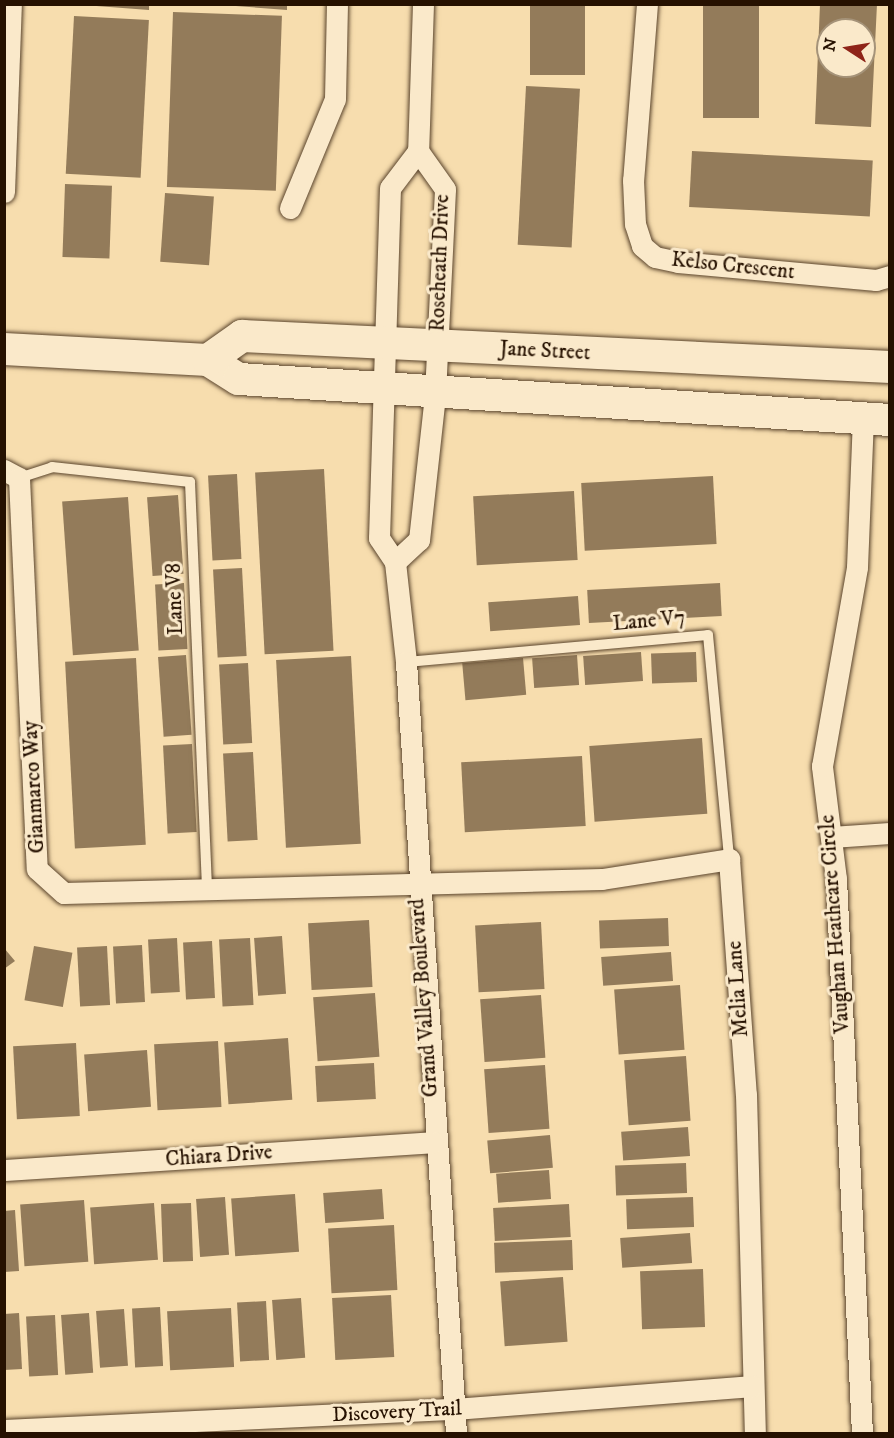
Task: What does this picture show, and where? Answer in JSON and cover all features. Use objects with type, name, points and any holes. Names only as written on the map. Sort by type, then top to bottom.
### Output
[{"type":"main road","name":"Jane Street","points":[[208,360],[242,336],[389,345],[890,367]]},
{"type":"main road","points":[[4,349],[208,360],[239,379],[435,394],[876,420]]},
{"type":"street","points":[[4,192],[12,4]]},
{"type":"street","points":[[290,208],[335,99],[337,4]]},
{"type":"street","points":[[389,345],[390,188],[418,150],[423,4]]},
{"type":"street","name":"Kelso Crescent","points":[[647,4],[633,180],[635,225],[642,246],[655,257],[678,262],[876,280],[890,276]]},
{"type":"street","name":"Roseheath Drive","points":[[418,150],[445,189],[437,347]]},
{"type":"street","name":"Grand Valley Boulevard","points":[[389,345],[379,538],[395,562],[406,662],[416,885],[456,1434]]},
{"type":"street","points":[[395,562],[419,540],[435,394],[437,347]]},
{"type":"street","name":"Vaughan Heathcare Circle","points":[[862,1434],[824,738],[852,612],[876,420]]},
{"type":"street","name":"Gianmarco Way","points":[[12,474],[37,870],[64,893],[416,885]]},
{"type":"street","points":[[831,837],[890,833]]},
{"type":"street","points":[[416,885],[602,879],[729,859]]},
{"type":"street","name":"Melia Lane","points":[[729,859],[746,1094],[755,1434]]},
{"type":"street","name":"Chiara Drive","points":[[4,1170],[433,1142]]},
{"type":"street","name":"Discovery Trail","points":[[4,1430],[454,1409],[752,1386]]},
{"type":"lane","name":"Lane V8","points":[[12,474],[52,467],[190,482],[207,888]]},
{"type":"lane","name":"Lane V7","points":[[406,662],[708,635],[729,859]]},
{"type":"building","points":[[70,4],[149,4],[149,10]]},
{"type":"building","points":[[209,4],[287,4],[287,10]]},
{"type":"building","points":[[530,4],[585,4],[585,75],[530,75]]},
{"type":"building","points":[[703,4],[759,4],[759,118],[703,118]]},
{"type":"building","points":[[820,4],[877,4],[876,24],[876,18],[819,18]]},
{"type":"building","points":[[173,12],[282,16],[276,191],[167,187]]},
{"type":"building","points":[[74,16],[149,20],[141,178],[66,174]]},
{"type":"building","points":[[817,78],[873,78],[871,127],[815,124]]},
{"type":"building","points":[[526,86],[580,89],[572,248],[518,245]]},
{"type":"building","points":[[692,151],[873,160],[870,216],[689,207]]},
{"type":"building","points":[[65,184],[112,186],[109,259],[62,257]]},
{"type":"building","points":[[165,193],[214,196],[209,265],[160,262]]},
{"type":"building","points":[[324,469],[334,651],[265,654],[255,473]]},
{"type":"building","points":[[237,474],[241,559],[212,560],[208,476]]},
{"type":"building","points":[[713,476],[717,544],[585,551],[581,483]]},
{"type":"building","points":[[574,491],[578,560],[477,565],[473,496]]},
{"type":"building","points":[[178,495],[184,574],[153,576],[147,497]]},
{"type":"building","points":[[128,497],[139,651],[73,655],[62,502]]},
{"type":"building","points":[[242,568],[247,656],[218,657],[213,570]]},
{"type":"building","points":[[184,583],[187,649],[158,650],[155,585]]},
{"type":"building","points":[[720,583],[722,616],[589,623],[587,590]]},
{"type":"building","points":[[578,596],[580,625],[490,631],[488,602]]},
{"type":"building","points":[[641,652],[643,681],[585,685],[583,656]]},
{"type":"building","points":[[696,652],[697,682],[652,684],[651,654]]},
{"type":"building","points":[[186,655],[192,735],[164,737],[158,657]]},
{"type":"building","points":[[577,655],[579,685],[534,688],[532,658]]},
{"type":"building","points":[[351,656],[361,844],[286,848],[276,660]]},
{"type":"building","points":[[136,658],[146,845],[75,848],[65,662]]},
{"type":"building","points":[[523,658],[526,695],[465,700],[462,663]]},
{"type":"building","points":[[248,663],[252,743],[223,744],[219,665]]},
{"type":"building","points":[[702,738],[707,814],[595,822],[589,746]]},
{"type":"building","points":[[192,744],[197,832],[168,833],[163,746]]},
{"type":"building","points":[[253,752],[258,840],[228,841],[223,754]]},
{"type":"building","points":[[582,756],[586,826],[465,832],[461,762]]},
{"type":"building","points":[[668,918],[669,946],[600,948],[599,920]]},
{"type":"building","points":[[369,920],[373,987],[312,990],[308,923]]},
{"type":"building","points":[[541,922],[545,989],[479,992],[475,925]]},
{"type":"building","points":[[282,936],[286,994],[258,996],[254,938]]},
{"type":"building","points":[[177,938],[180,992],[151,993],[148,940]]},
{"type":"building","points":[[250,938],[254,1005],[223,1007],[219,940]]},
{"type":"building","points":[[212,941],[215,998],[186,999],[183,943]]},
{"type":"building","points":[[142,945],[145,1002],[116,1003],[113,947]]},
{"type":"building","points":[[34,946],[72,953],[63,1007],[24,1000]]},
{"type":"building","points":[[107,946],[110,1005],[80,1006],[77,948]]},
{"type":"building","points":[[4,948],[15,961],[4,969]]},
{"type":"building","points":[[671,952],[673,981],[603,986],[601,957]]},
{"type":"building","points":[[680,985],[685,1050],[619,1054],[614,990]]},
{"type":"building","points":[[375,993],[379,1057],[318,1061],[313,997]]},
{"type":"building","points":[[541,995],[545,1058],[485,1062],[480,999]]},
{"type":"building","points":[[288,1038],[292,1100],[228,1104],[224,1042]]},
{"type":"building","points":[[218,1041],[221,1107],[158,1110],[154,1044]]},
{"type":"building","points":[[76,1043],[80,1116],[17,1119],[13,1046]]},
{"type":"building","points":[[147,1050],[151,1107],[88,1111],[84,1054]]},
{"type":"building","points":[[686,1056],[691,1121],[629,1125],[624,1060]]},
{"type":"building","points":[[374,1063],[376,1099],[317,1102],[315,1066]]},
{"type":"building","points":[[545,1065],[549,1129],[489,1133],[484,1069]]},
{"type":"building","points":[[688,1127],[690,1156],[623,1161],[621,1132]]},
{"type":"building","points":[[550,1135],[553,1168],[490,1173],[487,1140]]},
{"type":"building","points":[[686,1163],[687,1193],[616,1195],[615,1165]]},
{"type":"building","points":[[549,1170],[551,1199],[498,1203],[496,1174]]},
{"type":"building","points":[[382,1189],[384,1219],[325,1223],[323,1193]]},
{"type":"building","points":[[295,1194],[299,1252],[235,1256],[231,1198]]},
{"type":"building","points":[[225,1197],[229,1255],[200,1257],[196,1199]]},
{"type":"building","points":[[693,1197],[694,1227],[627,1229],[626,1199]]},
{"type":"building","points":[[84,1200],[88,1262],[24,1266],[20,1204]]},
{"type":"building","points":[[154,1203],[158,1260],[94,1264],[90,1207]]},
{"type":"building","points":[[191,1203],[193,1261],[163,1262],[161,1204]]},
{"type":"building","points":[[569,1204],[571,1237],[495,1241],[493,1208]]},
{"type":"building","points":[[15,1210],[19,1271],[4,1272],[4,1211]]},
{"type":"building","points":[[394,1225],[397,1290],[331,1293],[328,1228]]},
{"type":"building","points":[[690,1233],[692,1263],[622,1268],[620,1238]]},
{"type":"building","points":[[572,1240],[573,1270],[495,1273],[494,1243]]},
{"type":"building","points":[[703,1269],[705,1327],[642,1329],[640,1271]]},
{"type":"building","points":[[563,1277],[568,1342],[505,1346],[500,1281]]},
{"type":"building","points":[[391,1295],[394,1357],[335,1360],[332,1298]]},
{"type":"building","points":[[301,1298],[305,1358],[276,1360],[272,1300]]},
{"type":"building","points":[[266,1301],[269,1360],[240,1361],[237,1303]]},
{"type":"building","points":[[160,1307],[163,1366],[135,1367],[132,1308]]},
{"type":"building","points":[[231,1308],[234,1367],[170,1370],[167,1311]]},
{"type":"building","points":[[124,1309],[128,1366],[100,1368],[96,1311]]},
{"type":"building","points":[[19,1313],[22,1369],[4,1370],[4,1314]]},
{"type":"building","points":[[89,1313],[93,1373],[65,1375],[61,1315]]},
{"type":"building","points":[[55,1315],[58,1375],[29,1376],[26,1317]]}]
